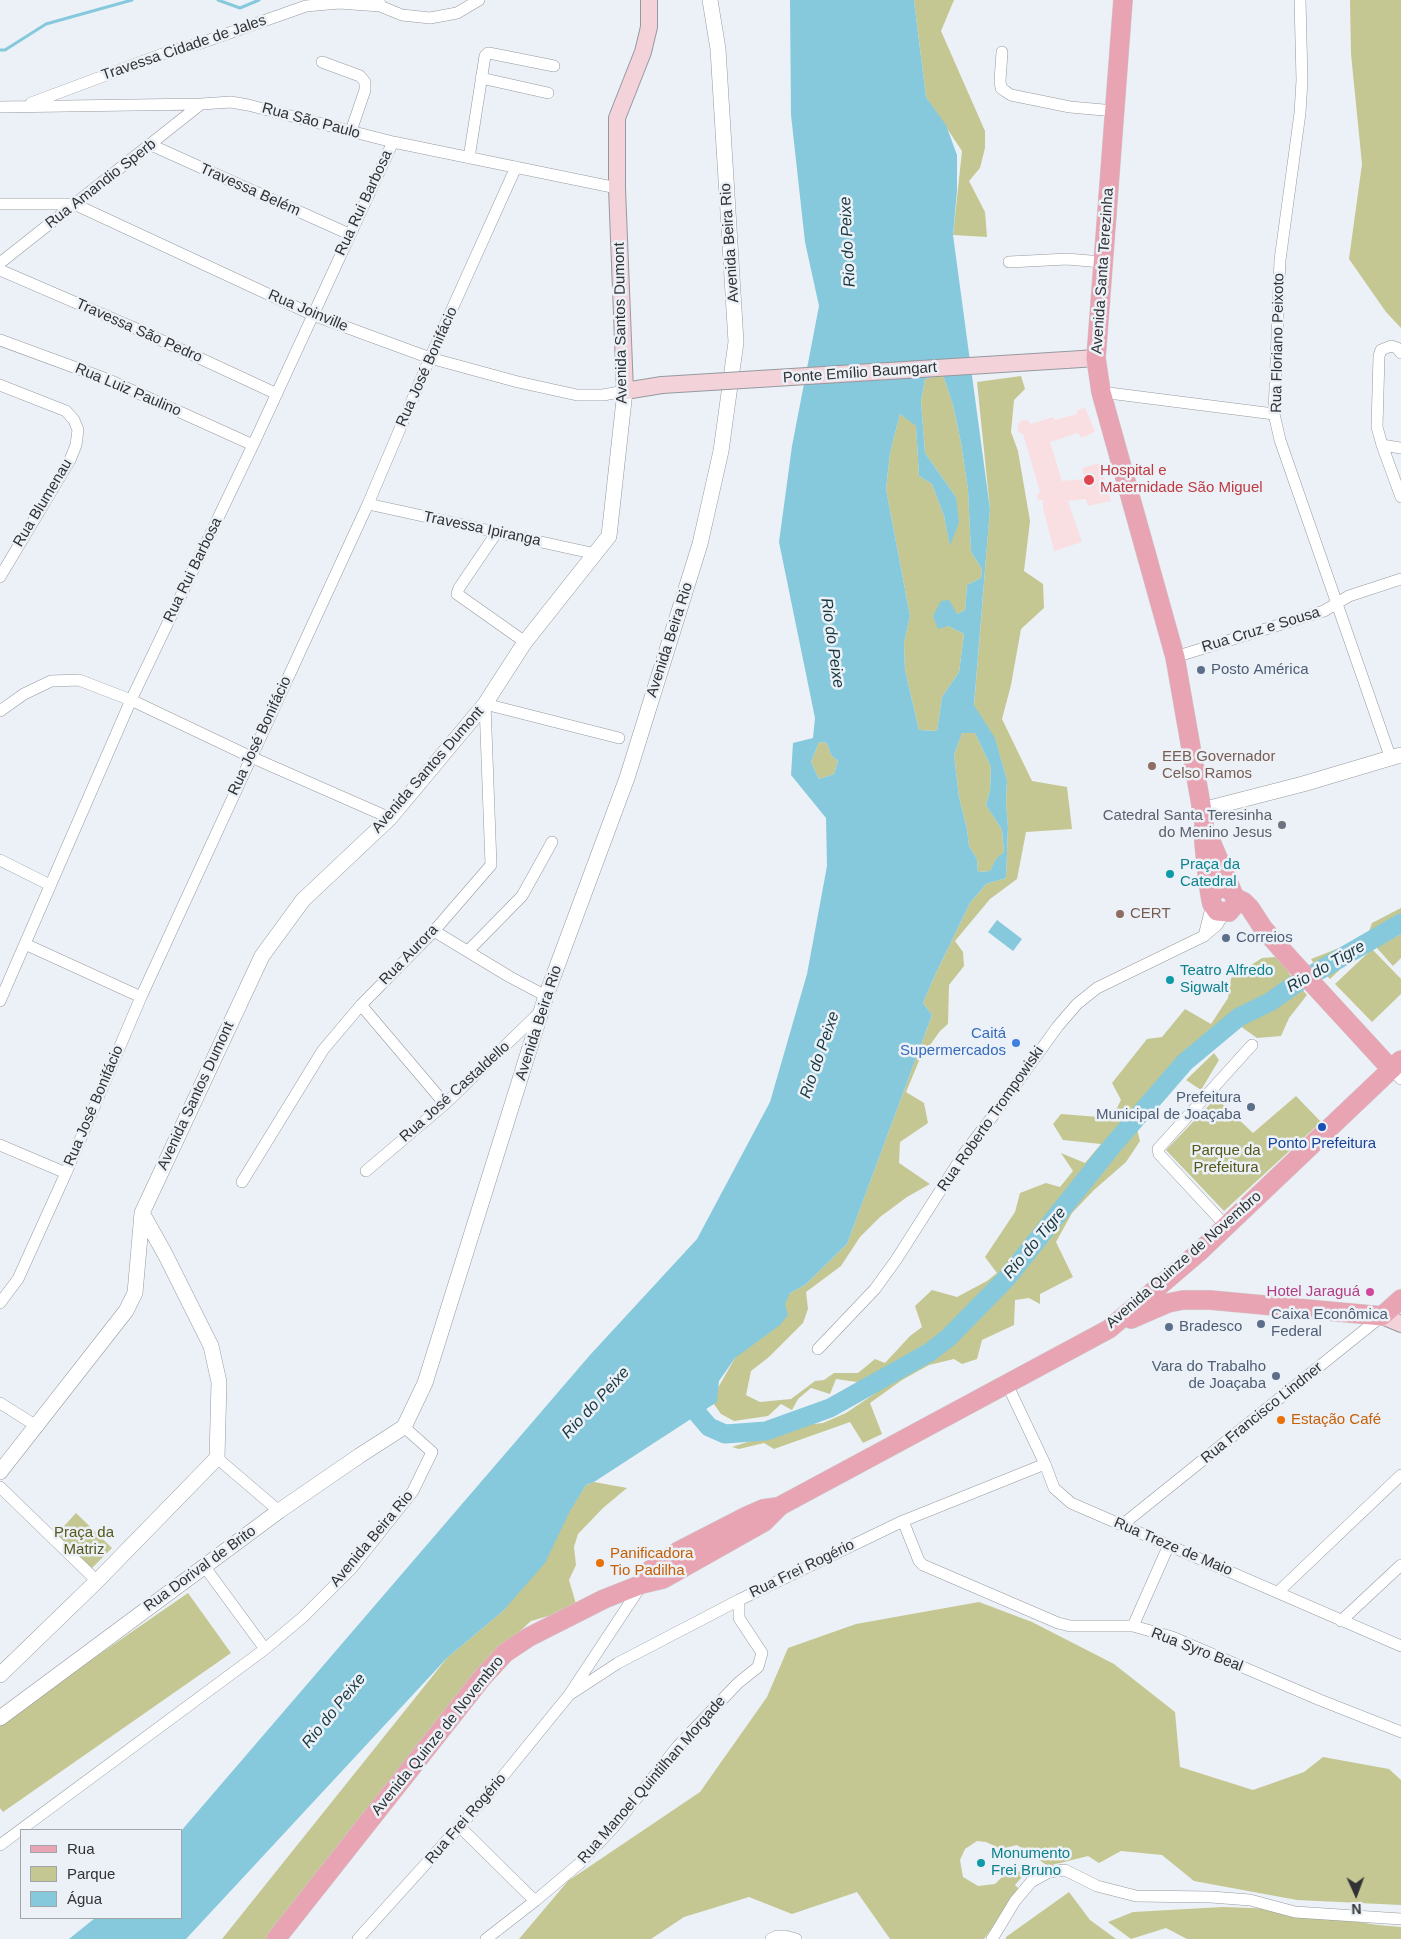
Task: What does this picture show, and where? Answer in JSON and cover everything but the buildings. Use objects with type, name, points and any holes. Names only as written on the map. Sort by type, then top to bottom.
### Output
[{"type":"main road","name":"Avenida Santos Dumont","points":[[625,391],[617,188],[617,118],[643,52],[649,27],[649,0]]},
{"type":"main road","name":"Avenida Santa Terezinha","points":[[1123,0],[1096,358],[1100,392],[1175,657],[1203,820],[1212,842],[1224,903]]},
{"type":"main road","name":"Ponte Emílio Baumgart","points":[[625,391],[662,385],[1096,358]]},
{"type":"main road","points":[[1224,903],[1244,902],[1263,928],[1290,959],[1398,1070]]},
{"type":"main road","name":"Avenida Quinze de Novembro","points":[[276,1939],[482,1678],[505,1653],[529,1637],[561,1620],[642,1584],[662,1579],[685,1557],[723,1537],[764,1522],[780,1506],[1109,1328],[1199,1252],[1398,1070]]},
{"type":"main road","points":[[1199,1252],[1186,1272],[1183,1285],[1190,1294],[1210,1300]]},
{"type":"main road","points":[[1166,1281],[1173,1290],[1168,1303]]},
{"type":"main road","name":"Rua Francisco Lindner","points":[[1382,1316],[1401,1299]]},
{"type":"main road","points":[[1109,1328],[1168,1303],[1183,1300],[1210,1300],[1382,1316],[1401,1324]]},
{"type":"street","name":"Travessa Cidade de Jales","points":[[22,107],[168,52],[198,44],[306,6],[339,3],[379,3],[402,15],[430,18],[457,13],[479,0]]},
{"type":"street","name":"Avenida Beira Rio","points":[[22,1829],[265,1649],[303,1617],[351,1569],[413,1491],[432,1452],[404,1427],[425,1383],[544,1004],[627,778],[700,544],[721,451],[736,342],[718,49],[710,0]]},
{"type":"street","name":"Rua Floriano Peixoto","points":[[1300,0],[1302,80],[1300,113],[1280,260],[1274,414],[1280,440],[1335,603],[1396,757]]},
{"type":"street","points":[[1002,52],[1000,81],[1001,88],[1005,91],[1020,97],[1070,107],[1115,111]]},
{"type":"street","points":[[469,158],[485,56],[488,53],[554,66]]},
{"type":"street","points":[[322,62],[360,76],[365,82],[365,90],[351,131]]},
{"type":"street","points":[[481,78],[548,93]]},
{"type":"street","name":"Rua São Paulo","points":[[0,108],[220,102],[248,105],[392,142],[617,188]]},
{"type":"street","name":"Rua Amandio Sperb","points":[[0,264],[201,104]]},
{"type":"street","name":"Rua Rui Barbosa","points":[[0,1001],[131,700],[254,445],[392,142]]},
{"type":"street","name":"Travessa Belém","points":[[151,145],[349,234]]},
{"type":"street","name":"Rua José Bonifácio","points":[[0,1303],[18,1279],[66,1173],[141,997],[368,504],[430,358],[516,167]]},
{"type":"street","name":"Rua Joinville","points":[[0,204],[74,204],[313,315],[430,358],[518,382],[577,395],[603,395],[625,391]]},
{"type":"street","points":[[1010,262],[1067,259],[1102,262]]},
{"type":"street","name":"Travessa São Pedro","points":[[0,270],[139,330],[277,394]]},
{"type":"street","name":"Rua Luiz Paulino","points":[[0,340],[109,380],[254,445]]},
{"type":"street","points":[[1401,353],[1397,348],[1391,346],[1381,350],[1379,356],[1377,426],[1401,497]]},
{"type":"street","name":"Rua Blumenau","points":[[0,385],[66,411],[74,420],[78,430],[76,445],[70,460],[0,577]]},
{"type":"street","name":"Avenida Santos Dumont","points":[[0,1472],[38,1427],[126,1311],[135,1293],[142,1213],[262,956],[303,900],[390,818],[485,704],[525,642],[609,536],[625,391]]},
{"type":"street","points":[[1100,392],[1274,414]]},
{"type":"street","points":[[1382,445],[1401,448]]},
{"type":"street","name":"Travessa Ipiranga","points":[[368,504],[596,554]]},
{"type":"street","points":[[497,532],[459,588],[457,594],[525,642]]},
{"type":"street","name":"Rua Cruz e Sousa","points":[[1175,657],[1324,611],[1349,596],[1401,579]]},
{"type":"street","points":[[0,711],[24,694],[51,681],[79,680],[131,700],[251,757],[390,818]]},
{"type":"street","points":[[485,704],[619,738]]},
{"type":"street","name":"Rua Aurora","points":[[242,1182],[323,1050],[361,1005],[434,931],[486,873],[490,865],[485,704]]},
{"type":"street","points":[[1203,820],[1396,757]]},
{"type":"street","points":[[468,951],[522,896],[552,842]]},
{"type":"street","points":[[0,860],[50,885]]},
{"type":"street","name":"Rua Roberto Trompowiski","points":[[818,1349],[875,1288],[896,1260],[963,1155],[1058,1026],[1077,1004],[1097,988],[1204,936],[1217,925],[1224,903]]},
{"type":"street","points":[[434,931],[510,977],[544,1004]]},
{"type":"street","points":[[25,944],[141,997]]},
{"type":"street","name":"Rua José Castaldello","points":[[366,1171],[445,1104],[544,1004]]},
{"type":"street","points":[[361,1005],[445,1104]]},
{"type":"street","points":[[1226,1226],[1158,1154],[1158,1149],[1252,1045]]},
{"type":"street","points":[[0,1145],[66,1173]]},
{"type":"street","points":[[0,1675],[97,1581],[218,1458],[219,1382],[211,1346],[142,1213]]},
{"type":"street","points":[[137,1266],[147,1258],[164,1254]]},
{"type":"street","name":"Rua Francisco Lindner","points":[[1122,1525],[1382,1316]]},
{"type":"street","name":"Rua Treze de Maio","points":[[1007,1384],[1045,1464],[1054,1488],[1071,1503],[1168,1547],[1278,1592],[1401,1646]]},
{"type":"street","points":[[0,1404],[38,1427]]},
{"type":"street","name":"Rua Dorival de Brito","points":[[0,1718],[279,1511],[404,1427]]},
{"type":"street","points":[[218,1458],[279,1511]]},
{"type":"street","name":"Rua Frei Rogério","points":[[569,1695],[618,1663],[740,1600],[903,1521],[1045,1464]]},
{"type":"street","points":[[1278,1592],[1401,1475]]},
{"type":"street","points":[[0,1487],[97,1581]]},
{"type":"street","name":"Rua Syro Beal","points":[[903,1521],[919,1561],[923,1565],[1058,1623],[1094,1627],[1133,1626],[1172,1637],[1401,1732]]},
{"type":"street","points":[[1133,1626],[1168,1547]]},
{"type":"street","points":[[204,1566],[265,1649]]},
{"type":"street","points":[[1341,1621],[1401,1566]]},
{"type":"street","name":"Rua Frei Rogério","points":[[358,1939],[460,1826],[569,1695],[642,1584]]},
{"type":"street","name":"Rua Manoel Quintilhan Morgade","points":[[486,1939],[535,1901],[580,1862],[613,1828],[678,1746],[738,1683],[758,1667],[762,1654],[738,1618],[740,1600]]},
{"type":"street","points":[[460,1826],[535,1901]]},
{"type":"street","name":"Avenida Beira Rio","points":[[0,1845],[20,1830]]},
{"type":"street","points":[[992,1939],[1015,1900],[1031,1882],[1048,1872],[1065,1870],[1097,1886],[1136,1896],[1211,1897],[1250,1900],[1295,1912],[1401,1919]]},
{"type":"street","points":[[771,1939],[777,1936],[785,1936],[796,1939]]},
{"type":"shaded area","name":"Hospital e Maternidade São Miguel","points":[[1085,407],[1095,432],[1081,438],[1078,433],[1050,442],[1062,481],[1084,479],[1082,468],[1100,463],[1111,501],[1088,506],[1086,499],[1068,501],[1082,542],[1054,551],[1043,508],[1043,500],[1038,500],[1037,495],[1040,492],[1023,434],[1018,432],[1018,425],[1020,421],[1024,420],[1031,424],[1053,417],[1055,420],[1077,414],[1077,411]]},
{"type":"green space","points":[[914,0],[954,0],[941,31],[985,131],[985,148],[980,168],[969,181],[985,212],[987,237],[953,235],[962,151],[926,97]]},
{"type":"green space","points":[[1350,0],[1401,0],[1401,328],[1386,312],[1349,259],[1362,164],[1351,54]]},
{"type":"green space","points":[[943,375],[953,405],[961,443],[968,490],[971,552],[982,569],[981,578],[967,585],[965,610],[957,614],[948,626],[964,634],[959,672],[942,697],[937,731],[919,730],[905,670],[904,643],[910,616],[886,489],[890,453],[900,414],[916,425],[919,476],[932,484],[944,516],[950,545],[956,497],[925,453],[921,401],[925,379]]},
{"type":"green space","points":[[1021,376],[1025,389],[1014,400],[1011,432],[1018,451],[1030,521],[1024,571],[1043,584],[1044,608],[1021,629],[1011,685],[1002,719],[1032,781],[1067,787],[1072,829],[1026,832],[1017,879],[990,899],[955,941],[963,952],[964,966],[949,985],[948,1024],[940,1031],[921,1056],[906,1092],[924,1103],[928,1123],[900,1142],[899,1163],[930,1184],[907,1197],[880,1217],[860,1237],[841,1266],[806,1292],[808,1309],[803,1323],[769,1357],[751,1371],[746,1395],[760,1402],[791,1399],[815,1381],[824,1380],[834,1373],[858,1373],[875,1359],[885,1363],[910,1336],[922,1327],[915,1306],[932,1290],[957,1297],[987,1281],[997,1273],[985,1257],[1015,1212],[1020,1193],[1046,1183],[1060,1187],[1073,1171],[1061,1153],[1085,1163],[1101,1144],[1063,1140],[1053,1124],[1061,1114],[1112,1118],[1121,1100],[1112,1083],[1147,1039],[1162,1037],[1185,1009],[1211,1024],[1228,998],[1231,978],[1262,958],[1275,957],[1285,966],[1294,981],[1215,1031],[1179,1064],[1116,1137],[1017,1263],[983,1300],[956,1325],[877,1379],[857,1382],[836,1379],[830,1394],[811,1388],[798,1399],[792,1410],[781,1404],[768,1416],[734,1421],[721,1414],[711,1400],[735,1358],[790,1293],[805,1285],[847,1244],[932,1015],[923,1003],[935,975],[970,903],[986,884],[1006,878],[1007,780],[995,739],[974,706],[990,509],[977,382]]},
{"type":"green space","points":[[962,733],[975,733],[991,767],[990,790],[986,805],[1002,830],[1004,852],[996,860],[990,871],[978,872],[977,859],[969,846],[959,797],[954,755]]},
{"type":"green space","points":[[819,742],[827,743],[831,755],[838,761],[834,774],[819,779],[811,762]]},
{"type":"green space","points":[[1401,908],[1401,921],[1327,960],[1317,968],[1311,959],[1367,937],[1372,923]]},
{"type":"green space","points":[[1401,934],[1401,958],[1393,966],[1376,947],[1366,949],[1353,957],[1330,979],[1323,972],[1369,946],[1388,941]]},
{"type":"green space","points":[[1372,949],[1401,979],[1401,994],[1372,1022],[1335,984]]},
{"type":"green space","points":[[1301,988],[1307,995],[1289,1018],[1281,1036],[1257,1038],[1240,1026]]},
{"type":"green space","points":[[1214,1053],[1219,1060],[1201,1090],[1186,1080]]},
{"type":"green space","name":"Parque da Prefeitura","points":[[1296,1096],[1321,1122],[1224,1211],[1166,1150],[1216,1098],[1253,1133]]},
{"type":"green space","points":[[1137,1129],[1140,1141],[1126,1162],[1094,1190],[1072,1213],[1056,1242],[1073,1277],[1040,1294],[1040,1304],[1029,1298],[1015,1300],[1014,1325],[982,1340],[977,1359],[962,1364],[954,1359],[929,1365],[902,1380],[870,1403],[882,1434],[863,1443],[850,1422],[774,1449],[764,1443],[739,1449],[732,1447],[801,1425],[823,1423],[846,1413],[953,1341],[972,1324],[1015,1278],[1126,1140]]},
{"type":"green space","points":[[594,1482],[627,1488],[603,1508],[578,1534],[574,1547],[576,1565],[569,1580],[576,1604],[552,1615],[531,1621],[494,1655],[266,1939],[222,1939],[447,1658],[503,1611],[586,1485]]},
{"type":"green space","name":"Praça da Matriz","points":[[76,1513],[112,1548],[91,1569],[56,1535]]},
{"type":"green space","points":[[188,1593],[231,1653],[3,1812],[0,1808],[0,1723]]},
{"type":"green space","points":[[979,1602],[1032,1622],[1114,1664],[1175,1712],[1180,1767],[1253,1790],[1304,1772],[1323,1757],[1389,1769],[1401,1780],[1401,1905],[1297,1900],[1194,1881],[1162,1855],[1121,1851],[1099,1863],[1088,1856],[1048,1866],[1017,1845],[1001,1849],[986,1842],[977,1841],[965,1849],[960,1860],[963,1877],[978,1886],[995,1884],[1011,1872],[1027,1871],[1015,1885],[1019,1889],[984,1939],[890,1939],[857,1892],[792,1914],[749,1897],[684,1917],[651,1939],[519,1939],[568,1881],[700,1792],[767,1697],[788,1648],[856,1624]]},
{"type":"green space","points":[[1069,1892],[1090,1920],[1116,1939],[1006,1939],[1006,1937]]},
{"type":"green space","points":[[1223,1907],[1276,1909],[1401,1927],[1401,1939],[1187,1939],[1166,1928],[1131,1939],[1108,1922],[1133,1912]]},
{"type":"water","name":"Rio do Peixe","points":[[790,0],[914,0],[926,97],[946,125],[957,155],[957,191],[953,235],[990,509],[974,705],[995,738],[1007,780],[1006,878],[986,884],[970,903],[935,975],[923,1003],[932,1015],[847,1244],[805,1285],[790,1293],[785,1304],[788,1315],[780,1325],[735,1358],[719,1381],[717,1402],[594,1482],[586,1485],[570,1511],[545,1563],[503,1611],[447,1658],[186,1939],[69,1939],[94,1919],[182,1919],[182,1830],[590,1355],[697,1239],[770,1102],[807,974],[827,866],[826,818],[791,775],[793,743],[813,738],[815,718],[779,542],[792,446],[819,306],[805,242],[791,115]],"holes":[[[943,375],[953,405],[968,490],[971,552],[982,569],[981,578],[967,585],[965,610],[957,614],[949,600],[941,601],[933,616],[938,629],[948,626],[964,634],[959,672],[942,697],[937,731],[919,730],[905,670],[904,643],[910,616],[886,489],[890,453],[900,414],[916,426],[919,476],[932,484],[944,516],[950,546],[959,522],[956,497],[925,453],[921,401],[925,379]],[[962,733],[975,733],[991,767],[990,790],[986,805],[1002,830],[1004,852],[996,859],[990,871],[978,872],[977,859],[969,846],[959,797],[954,755]],[[819,742],[827,743],[831,755],[838,761],[834,774],[819,779],[811,762]]]},
{"type":"water","points":[[997,920],[1022,939],[1013,951],[988,932]]},
{"type":"waterway","points":[[0,50],[5,50],[46,24],[132,0]]},
{"type":"waterway","points":[[218,0],[240,8],[259,0]]},
{"type":"waterway","name":"Rio do Tigre","points":[[681,1394],[709,1427],[725,1434],[766,1431],[830,1408],[930,1352],[948,1338],[1006,1279],[1113,1145],[1185,1062],[1239,1017],[1270,1002],[1294,985],[1401,923]]},
{"type":"place","name":"Hospital e Maternidade São Miguel","points":[[1089,480]]},
{"type":"place","name":"Posto América","points":[[1201,670]]},
{"type":"place","name":"EEB Governador Celso Ramos","points":[[1152,766]]},
{"type":"place","name":"Catedral Santa Teresinha do Menino Jesus","points":[[1282,825]]},
{"type":"place","name":"Praça da Catedral","points":[[1170,874]]},
{"type":"place","name":"CERT","points":[[1120,914]]},
{"type":"place","name":"Correios","points":[[1226,938]]},
{"type":"place","name":"Teatro Alfredo Sigwalt","points":[[1170,980]]},
{"type":"place","name":"Caitá Supermercados","points":[[1016,1043]]},
{"type":"place","name":"Prefeitura Municipal de Joaçaba","points":[[1251,1107]]},
{"type":"place","name":"Ponto Prefeitura","points":[[1322,1127]]},
{"type":"place","name":"Hotel Jaraguá","points":[[1370,1292]]},
{"type":"place","name":"Caixa Econômica Federal","points":[[1261,1324]]},
{"type":"place","name":"Bradesco","points":[[1169,1327]]},
{"type":"place","name":"Vara do Trabalho de Joaçaba","points":[[1276,1376]]},
{"type":"place","name":"Estação Café","points":[[1281,1420]]},
{"type":"place","name":"Panificadora Tio Padilha","points":[[600,1563]]},
{"type":"place","name":"Monumento Frei Bruno","points":[[981,1863]]}]
